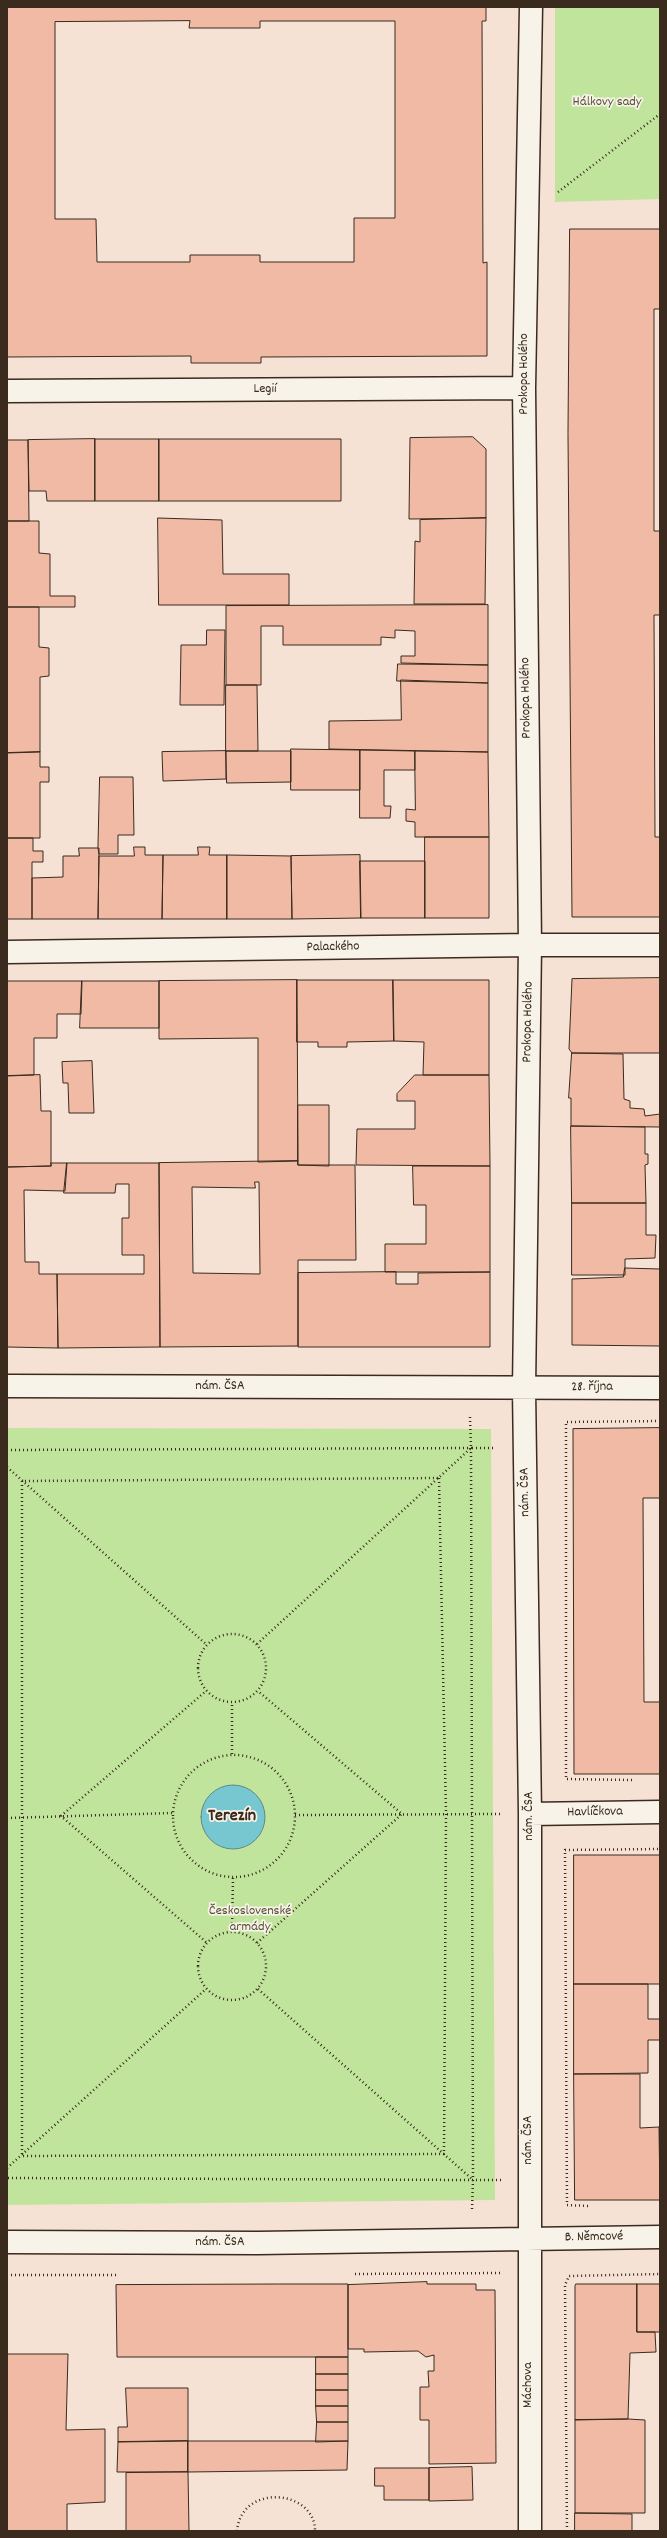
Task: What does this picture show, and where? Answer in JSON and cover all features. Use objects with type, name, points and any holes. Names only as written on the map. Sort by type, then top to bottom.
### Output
[{"type":"street","name":"Prokopa Holého","points":[[524,1389],[530,944],[524,388],[531,7]]},
{"type":"street","name":"Legií","points":[[7,391],[524,388]]},
{"type":"street","name":"Palackého","points":[[7,952],[530,944],[660,945]]},
{"type":"street","name":"nám. ČSA","points":[[7,1386],[524,1389],[530,1814],[529,2239],[258,2243],[7,2242]]},
{"type":"street","name":"28. října","points":[[524,1389],[660,1388]]},
{"type":"street","name":"Havlíčkova","points":[[530,1814],[660,1812]]},
{"type":"street","name":"B. Němcové","points":[[529,2239],[660,2237]]},
{"type":"street","name":"Máchova","points":[[529,2239],[530,2531]]},
{"type":"path","points":[[527,215],[660,114]]},
{"type":"path","points":[[470,1389],[473,2180],[471,2240]]},
{"type":"path","points":[[636,1780],[566,1779],[566,1422],[660,1422]]},
{"type":"path","points":[[7,1450],[525,1447]]},
{"type":"path","points":[[257,1644],[471,1448]]},
{"type":"path","points":[[7,1467],[207,1645]]},
{"type":"path","points":[[22,1481],[439,1478]]},
{"type":"path","points":[[439,1478],[446,1814],[444,2154]]},
{"type":"path","points":[[22,1481],[22,2156]]},
{"type":"path","points":[[232,1634],[242,1634],[257,1644],[263,1653],[267,1672],[258,1691],[247,1699],[232,1703],[218,1700],[206,1691],[198,1673],[201,1653],[207,1645],[214,1638],[232,1634]]},
{"type":"path","points":[[61,1816],[206,1691]]},
{"type":"path","points":[[258,1691],[402,1814]]},
{"type":"path","points":[[232,1703],[232,1754]]},
{"type":"path","points":[[232,1754],[248,1756],[264,1762],[277,1772],[287,1784],[293,1798],[295,1814],[293,1831],[288,1846],[278,1859],[265,1869],[249,1875],[233,1877],[217,1875],[202,1868],[189,1858],[180,1845],[174,1829],[172,1813],[175,1798],[181,1784],[191,1771],[203,1762],[217,1756],[232,1754]]},
{"type":"path","points":[[7,1818],[172,1813]]},
{"type":"path","points":[[295,1814],[530,1814]]},
{"type":"path","points":[[257,1943],[402,1814]]},
{"type":"path","points":[[61,1816],[206,1942]]},
{"type":"path","points":[[568,2205],[565,1850],[660,1849]]},
{"type":"path","points":[[232,1932],[233,1877]]},
{"type":"path","points":[[222,1932],[232,1932],[250,1937],[257,1943],[266,1960],[266,1971],[258,1989],[246,1998],[232,2001],[218,1997],[206,1989],[198,1971],[198,1961],[206,1942],[222,1932]]},
{"type":"path","points":[[7,2168],[206,1989]]},
{"type":"path","points":[[258,1989],[473,2180]]},
{"type":"path","points":[[22,2156],[444,2154]]},
{"type":"path","points":[[7,2178],[529,2179]]},
{"type":"path","points":[[349,2274],[501,2273],[501,2281]]},
{"type":"path","points":[[566,2531],[566,2285],[569,2276],[660,2274]]},
{"type":"path","points":[[7,2275],[118,2275]]},
{"type":"path","points":[[237,2531],[238,2522],[248,2506],[266,2497],[285,2497],[302,2506],[315,2525],[315,2531]]},
{"type":"green space","name":"Hálkovy sady","points":[[555,7],[660,7],[660,199],[555,202]]},
{"type":"green space","name":"Československé armády","points":[[7,1428],[491,1429],[495,2200],[7,2205]]},
{"type":"water","points":[[233,1785],[245,1787],[256,1794],[263,1805],[265,1817],[263,1829],[256,1840],[245,1847],[233,1849],[221,1847],[210,1840],[203,1829],[201,1817],[203,1805],[210,1794],[221,1787]]},
{"type":"building","points":[[7,7],[486,7],[486,21],[482,21],[483,263],[487,262],[487,356],[261,357],[261,363],[191,363],[191,356],[7,357]],"holes":[[[190,21],[189,28],[260,28],[260,21],[395,21],[395,218],[354,218],[354,262],[260,262],[260,255],[190,255],[190,262],[97,262],[96,219],[55,219],[55,22]]]},
{"type":"building","points":[[570,229],[660,229],[660,309],[654,309],[654,531],[660,531],[660,615],[654,615],[655,837],[660,837],[660,917],[572,917],[568,434]]},
{"type":"building","points":[[473,437],[486,449],[486,518],[409,519],[410,438]]},
{"type":"building","points":[[95,439],[159,439],[159,501],[95,501]]},
{"type":"building","points":[[95,439],[95,501],[47,501],[46,491],[29,491],[28,440]]},
{"type":"building","points":[[159,439],[341,439],[341,501],[159,501]]},
{"type":"building","points":[[7,440],[28,440],[29,521],[7,521]]},
{"type":"building","points":[[158,518],[222,520],[223,574],[289,574],[289,605],[159,605]]},
{"type":"building","points":[[486,518],[485,604],[414,604],[415,541],[420,542],[420,520]]},
{"type":"building","points":[[7,521],[39,521],[39,553],[50,554],[50,596],[75,596],[75,607],[7,607]]},
{"type":"building","points":[[488,605],[488,665],[401,663],[401,656],[415,656],[415,631],[395,630],[395,638],[381,637],[381,645],[283,645],[283,626],[261,626],[261,685],[226,685],[226,606]]},
{"type":"building","points":[[7,607],[39,607],[39,647],[49,648],[49,676],[40,677],[40,752],[7,753]]},
{"type":"building","points":[[207,630],[225,630],[224,705],[180,705],[181,645],[206,645]]},
{"type":"building","points":[[398,664],[488,665],[488,683],[397,681]]},
{"type":"building","points":[[401,680],[488,683],[488,752],[329,749],[329,721],[401,720]]},
{"type":"building","points":[[226,685],[257,685],[258,751],[226,751]]},
{"type":"building","points":[[291,749],[360,750],[360,790],[291,790]]},
{"type":"building","points":[[360,750],[415,751],[415,770],[384,770],[384,806],[391,806],[390,818],[360,818]]},
{"type":"building","points":[[226,751],[291,751],[291,782],[227,783]]},
{"type":"building","points":[[226,751],[226,779],[163,781],[162,752]]},
{"type":"building","points":[[415,751],[488,752],[489,837],[415,837],[415,822],[406,821],[406,809],[415,810]]},
{"type":"building","points":[[40,752],[40,767],[49,767],[49,782],[40,782],[40,838],[7,838],[7,753]]},
{"type":"building","points":[[100,777],[133,777],[134,835],[118,835],[118,854],[99,854]]},
{"type":"building","points":[[425,837],[489,837],[489,918],[425,918]]},
{"type":"building","points":[[7,838],[33,838],[33,851],[43,851],[43,862],[32,862],[32,919],[7,919]]},
{"type":"building","points":[[134,847],[145,847],[145,855],[163,855],[162,919],[98,919],[99,856],[134,856]]},
{"type":"building","points":[[198,847],[210,847],[209,855],[227,855],[227,919],[162,919],[163,855],[198,855]]},
{"type":"building","points":[[79,848],[99,848],[98,919],[32,919],[32,878],[63,877],[63,856],[79,856]]},
{"type":"building","points":[[227,855],[291,856],[292,919],[227,919]]},
{"type":"building","points":[[360,855],[361,918],[292,919],[291,856]]},
{"type":"building","points":[[360,861],[425,861],[425,918],[361,918]]},
{"type":"building","points":[[660,978],[660,1053],[572,1053],[569,1049],[572,979]]},
{"type":"building","points":[[297,980],[393,980],[394,1041],[347,1042],[347,1047],[318,1047],[318,1042],[297,1042]]},
{"type":"building","points":[[297,980],[298,1161],[258,1162],[258,1038],[159,1039],[159,981]]},
{"type":"building","points":[[393,980],[489,980],[489,1075],[423,1075],[424,1042],[394,1041]]},
{"type":"building","points":[[7,981],[82,981],[81,1014],[57,1014],[57,1038],[34,1038],[34,1075],[7,1076]]},
{"type":"building","points":[[82,981],[159,981],[159,1028],[80,1028]]},
{"type":"building","points":[[572,1053],[623,1054],[624,1099],[630,1101],[630,1108],[644,1109],[645,1116],[660,1114],[660,1127],[571,1126],[571,1098],[569,1098]]},
{"type":"building","points":[[92,1061],[94,1113],[69,1113],[68,1083],[63,1083],[62,1062]]},
{"type":"building","points":[[40,1075],[41,1111],[51,1111],[51,1166],[7,1167],[7,1076]]},
{"type":"building","points":[[415,1075],[489,1075],[490,1166],[356,1165],[357,1129],[415,1129],[415,1101],[397,1101],[397,1094]]},
{"type":"building","points":[[298,1105],[329,1105],[329,1166],[298,1165]]},
{"type":"building","points":[[571,1126],[645,1127],[645,1154],[648,1154],[648,1164],[645,1165],[646,1203],[572,1203]]},
{"type":"building","points":[[298,1161],[298,1165],[355,1165],[356,1260],[298,1260],[298,1346],[160,1347],[159,1163]],"holes":[[[255,1182],[259,1182],[260,1274],[193,1273],[192,1187],[255,1188]]]},
{"type":"building","points":[[51,1163],[67,1163],[65,1191],[24,1190],[25,1262],[39,1262],[39,1274],[57,1274],[58,1348],[7,1347],[7,1167],[51,1166]]},
{"type":"building","points":[[67,1163],[159,1163],[160,1347],[58,1348],[57,1274],[144,1274],[144,1255],[122,1255],[122,1218],[129,1218],[129,1184],[116,1184],[115,1193],[64,1193]]},
{"type":"building","points":[[413,1166],[490,1166],[490,1272],[385,1272],[385,1244],[426,1244],[426,1205],[414,1205]]},
{"type":"building","points":[[572,1203],[646,1203],[646,1235],[656,1235],[655,1258],[625,1259],[625,1275],[572,1275]]},
{"type":"building","points":[[625,1268],[660,1269],[660,1346],[572,1345],[572,1279],[623,1277]]},
{"type":"building","points":[[396,1272],[396,1284],[418,1284],[418,1273],[490,1272],[490,1347],[298,1347],[298,1273]]},
{"type":"building","points":[[660,1428],[660,1498],[643,1498],[644,1702],[660,1702],[660,1774],[574,1774],[573,1429]]},
{"type":"building","points":[[574,1855],[660,1855],[660,1984],[574,1984]]},
{"type":"building","points":[[574,1984],[648,1984],[648,2019],[660,2019],[660,2040],[648,2040],[648,2073],[574,2074]]},
{"type":"building","points":[[574,2074],[640,2074],[640,2128],[659,2127],[660,2200],[575,2200]]},
{"type":"building","points":[[427,2282],[427,2284],[476,2284],[476,2290],[495,2290],[496,2463],[429,2464],[429,2420],[420,2420],[420,2387],[429,2387],[428,2371],[434,2371],[434,2355],[426,2357],[418,2351],[364,2352],[364,2349],[348,2349],[348,2285]]},
{"type":"building","points":[[348,2284],[348,2357],[117,2357],[116,2285]]},
{"type":"building","points":[[576,2284],[637,2284],[637,2332],[655,2332],[656,2352],[630,2353],[628,2419],[575,2420]]},
{"type":"building","points":[[637,2284],[660,2284],[660,2332],[637,2332]]},
{"type":"building","points":[[7,2354],[68,2354],[66,2430],[105,2429],[105,2502],[67,2504],[67,2531],[7,2531]]},
{"type":"building","points":[[316,2357],[348,2357],[348,2374],[316,2374]]},
{"type":"building","points":[[316,2374],[348,2374],[348,2390],[316,2390]]},
{"type":"building","points":[[126,2388],[188,2388],[188,2441],[118,2442],[118,2427],[127,2427]]},
{"type":"building","points":[[316,2390],[348,2390],[348,2406],[316,2406]]},
{"type":"building","points":[[316,2406],[348,2406],[348,2422],[317,2422]]},
{"type":"building","points":[[575,2420],[645,2420],[645,2513],[575,2513]]},
{"type":"building","points":[[317,2422],[348,2422],[348,2441],[316,2442]]},
{"type":"building","points":[[188,2441],[348,2441],[347,2470],[188,2472]]},
{"type":"building","points":[[188,2441],[188,2472],[117,2472],[118,2442]]},
{"type":"building","points":[[472,2467],[473,2500],[429,2501],[429,2468]]},
{"type":"building","points":[[375,2468],[429,2468],[429,2500],[384,2500],[384,2486],[375,2486]]},
{"type":"building","points":[[188,2472],[189,2531],[126,2531],[126,2473]]},
{"type":"building","points":[[575,2513],[632,2514],[632,2531],[575,2531]]},
{"type":"district","name":"Terezín","points":[[232,1818]]}]
